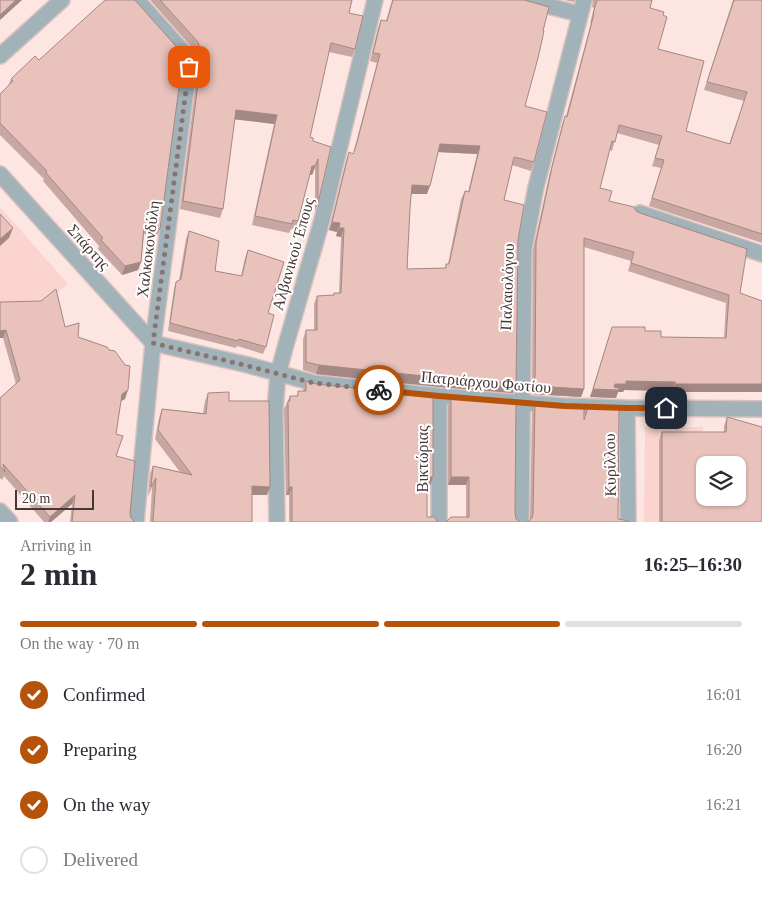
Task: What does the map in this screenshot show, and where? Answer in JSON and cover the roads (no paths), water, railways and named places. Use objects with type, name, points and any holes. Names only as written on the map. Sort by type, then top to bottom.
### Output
[{"type":"street","points":[[0,56],[62,0]]},
{"type":"street","name":"Χαλκοκονδύλη","points":[[136,522],[153,343],[189,67],[188,57],[137,0]]},
{"type":"street","name":"Αλβανικού Έπους","points":[[277,522],[275,410],[278,374],[322,220],[375,0]]},
{"type":"street","points":[[524,0],[582,7]]},
{"type":"street","name":"Παλαιολόγου","points":[[521,522],[524,249],[536,187],[582,7]]},
{"type":"street","name":"Σπάρτης","points":[[0,174],[153,343]]},
{"type":"street","points":[[640,213],[762,254]]},
{"type":"street","name":"Πατριάρχου Φωτίου","points":[[153,343],[314,383],[564,406],[762,409]]},
{"type":"street","name":"Βικτώριας","points":[[439,396],[439,522]]},
{"type":"street","name":"Κυρίλλου","points":[[627,408],[628,522]]},
{"type":"street","points":[[0,511],[10,522]]}]
